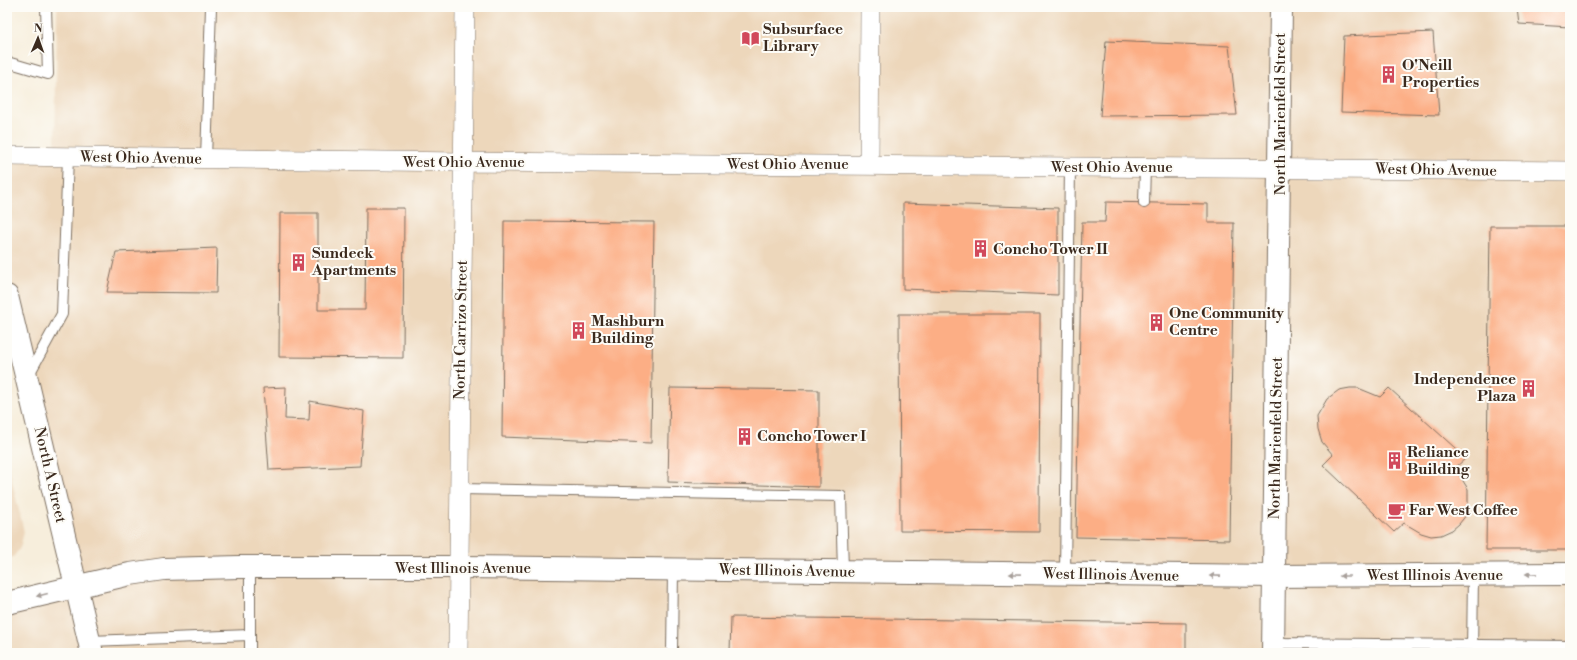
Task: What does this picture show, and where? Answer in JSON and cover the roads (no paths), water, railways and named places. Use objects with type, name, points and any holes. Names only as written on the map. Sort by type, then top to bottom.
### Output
[{"type":"main road","name":"North Marienfeld Street","points":[[1273,648],[1281,7]]},
{"type":"main road","name":"North A Street","points":[[7,296],[91,647]]},
{"type":"main road","name":"West Illinois Avenue","points":[[7,603],[119,576],[164,570],[250,567],[459,567],[1274,576],[1570,574]]},
{"type":"street","name":"North Carrizo Street","points":[[458,653],[465,7]]},
{"type":"street","points":[[869,165],[870,7]]},
{"type":"street","name":"West Ohio Avenue","points":[[7,156],[463,162],[1570,171]]},
{"type":"lane","points":[[7,62],[48,74],[46,7]]},
{"type":"lane","points":[[206,159],[211,7]]},
{"type":"lane","points":[[27,377],[62,314],[68,157]]},
{"type":"lane","points":[[1065,574],[1070,166]]},
{"type":"lane","points":[[1144,203],[1145,167]]},
{"type":"lane","points":[[460,489],[841,496],[844,572]]},
{"type":"lane","points":[[250,567],[250,653]]},
{"type":"lane","points":[[672,653],[673,570]]},
{"type":"lane","points":[[1472,649],[1474,575]]},
{"type":"lane","points":[[91,647],[250,635]]},
{"type":"lane","points":[[1273,648],[1472,649],[1570,646]]},
{"type":"place","name":"Subsurface Library","points":[[750,38]]},
{"type":"place","name":"O'Neill Properties","points":[[1389,74]]},
{"type":"place","name":"Concho Tower II","points":[[980,249]]},
{"type":"place","name":"Sundeck Apartments","points":[[299,262]]},
{"type":"place","name":"One Community Centre","points":[[1156,322]]},
{"type":"place","name":"Mashburn Building","points":[[578,330]]},
{"type":"place","name":"Independence Plaza","points":[[1529,388]]},
{"type":"place","name":"Concho Tower I","points":[[744,436]]},
{"type":"place","name":"Reliance Building","points":[[1394,461]]},
{"type":"place","name":"Far West Coffee","points":[[1396,510]]}]
